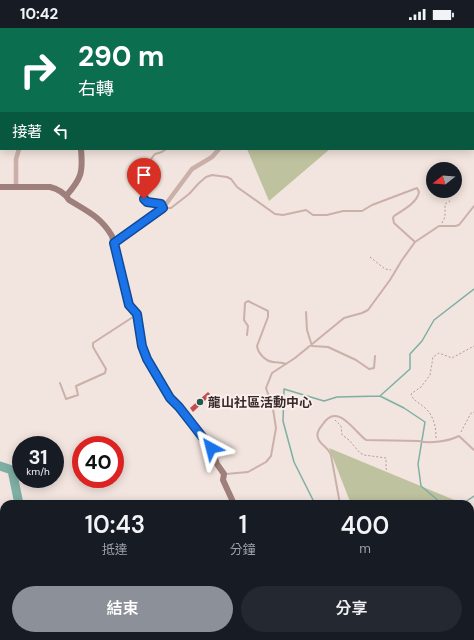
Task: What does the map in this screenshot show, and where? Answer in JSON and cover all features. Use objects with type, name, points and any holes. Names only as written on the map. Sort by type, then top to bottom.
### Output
[{"type":"street","points":[[16,187],[16,160],[19,150]]},
{"type":"street","points":[[66,196],[73,189],[81,175],[81,150]]},
{"type":"street","points":[[114,243],[163,208],[192,169],[212,157],[218,150]]},
{"type":"street","points":[[0,187],[50,187],[60,191],[69,200],[100,220],[106,227],[112,236],[129,305],[137,314],[142,346],[147,359],[170,398],[179,407],[211,448],[217,464],[224,474],[223,480],[232,500]]},
{"type":"lane","points":[[165,150],[155,154],[143,171],[141,182],[142,196],[145,201],[161,204],[163,208],[172,207],[189,194],[206,177],[212,175],[231,179],[236,186],[280,216],[306,210],[314,215],[327,215],[343,211],[362,211],[372,205],[417,188],[419,192],[418,196],[411,205],[392,218],[394,223],[415,242]]},
{"type":"lane","points":[[224,474],[248,472],[266,462],[271,456],[276,428],[273,409],[266,386],[272,373],[312,345],[344,318],[368,310],[415,242],[441,225],[459,225],[474,206]]},
{"type":"lane","points":[[247,335],[248,326],[244,320],[245,304],[248,301],[268,312],[268,317],[257,346],[258,350],[264,358],[269,361],[286,364]]},
{"type":"lane","points":[[306,312],[307,330],[312,345]]},
{"type":"lane","points":[[60,383],[66,399],[78,394],[76,386],[105,373],[106,369],[93,347],[93,343],[137,314]]},
{"type":"lane","points":[[312,345],[314,347],[328,347],[356,360],[370,369],[374,367],[374,356]]},
{"type":"lane","points":[[339,500],[331,455],[328,449],[320,443],[318,437],[318,431],[330,415],[336,416],[350,423],[366,440],[419,441],[426,443],[448,440],[459,436],[474,450]]},
{"type":"path","points":[[441,225],[445,217],[445,204],[450,201]]},
{"type":"path","points":[[370,257],[385,268],[396,271]]},
{"type":"path","points":[[436,441],[436,426],[425,408],[412,398],[411,394],[420,387],[430,375],[433,357],[439,353],[452,358],[474,346]]},
{"type":"path","points":[[459,436],[471,413],[474,412]]},
{"type":"path","points":[[330,415],[340,425],[342,434],[360,454],[386,458],[386,469],[388,471]]},
{"type":"green space","points":[[247,150],[329,150],[269,201]]},
{"type":"green space","points":[[329,448],[454,500],[349,500]]},
{"type":"building","name":"龍山社區活動中心","points":[[208,392],[211,395],[193,412],[190,408]]},
{"type":"waterway","points":[[380,396],[410,369],[410,354],[422,341],[434,320],[474,289]]},
{"type":"waterway","points":[[313,500],[294,462],[283,421],[284,389],[324,401],[337,397],[380,396],[404,408],[425,422],[418,464],[421,486],[438,500]]},
{"type":"waterway","points":[[0,466],[12,470],[18,500]]},
{"type":"waterway","points":[[468,500],[474,496]]},
{"type":"place","name":"龍山社區活動中心","points":[[200,402]]},
{"type":"route","points":[[144,199],[147,202],[161,204],[163,208],[114,243],[129,305],[137,314],[142,346],[147,359],[170,398],[179,407],[211,448]]}]
